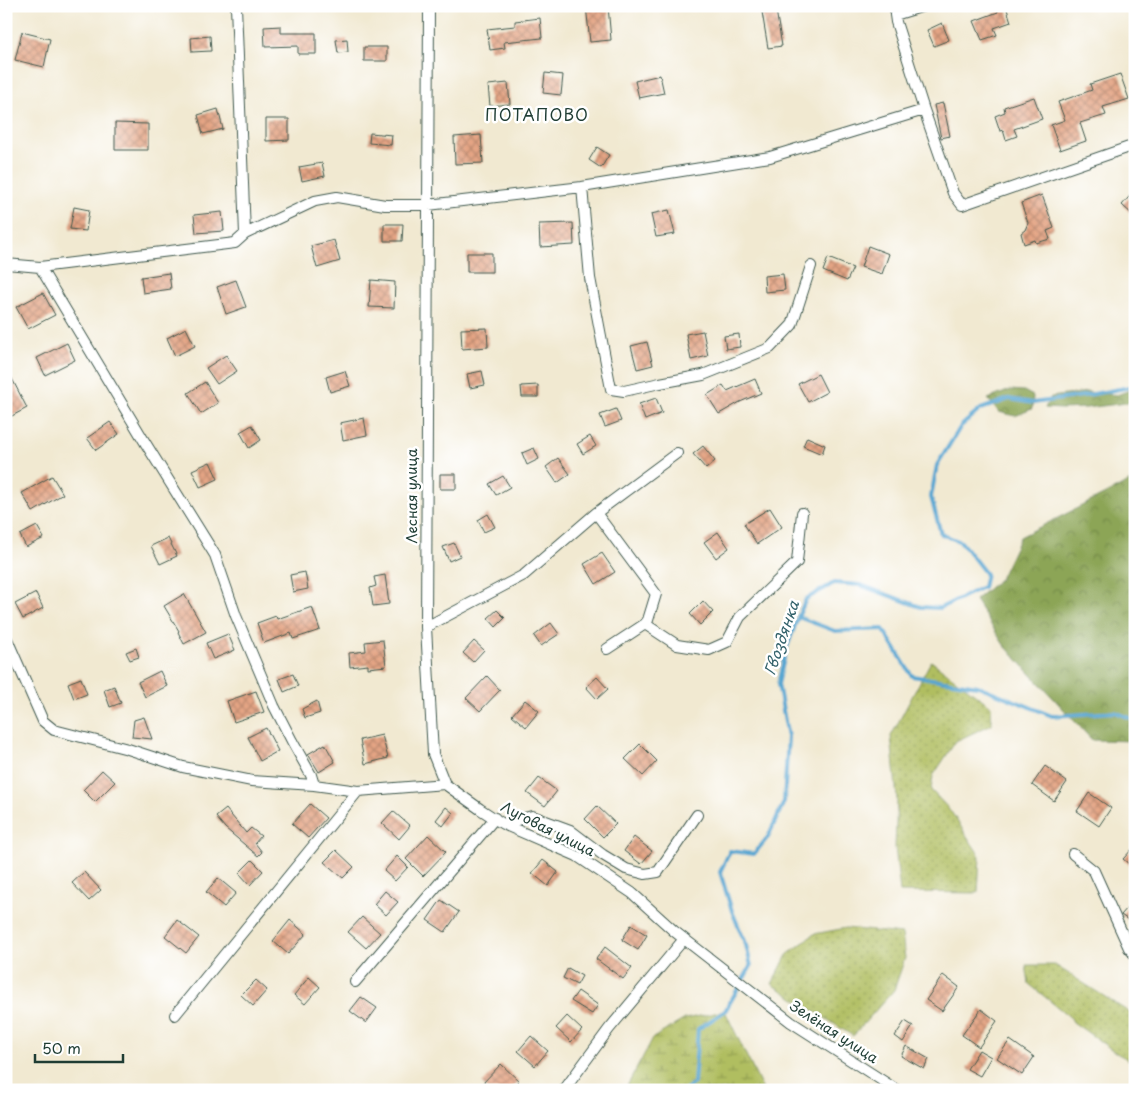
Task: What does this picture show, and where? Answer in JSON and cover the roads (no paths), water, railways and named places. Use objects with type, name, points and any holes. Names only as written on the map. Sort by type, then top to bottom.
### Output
[{"type":"street","points":[[236,6],[245,234]]},
{"type":"street","name":"Лесная улица","points":[[429,6],[426,627],[433,754],[445,784]]},
{"type":"street","points":[[924,6],[896,15],[896,22],[953,193],[962,205],[1135,145]]},
{"type":"street","points":[[6,264],[40,267],[235,243],[245,234],[315,201],[336,197],[385,205],[428,205],[582,187],[770,157],[924,110]]},
{"type":"street","points":[[582,187],[590,278],[611,389],[624,391],[703,375],[770,348],[792,325],[810,266]]},
{"type":"street","points":[[40,267],[215,555],[236,616],[274,706],[311,775],[314,785]]},
{"type":"street","points":[[426,627],[524,575],[596,513],[677,453]]},
{"type":"street","points":[[596,513],[656,594],[645,624],[607,649]]},
{"type":"street","points":[[645,624],[677,645],[709,650],[727,642],[740,617],[797,562],[802,513]]},
{"type":"street","points":[[6,637],[43,721],[54,730],[128,749],[183,767],[252,781],[314,785],[358,791],[445,784]]},
{"type":"street","name":"Луговая улица","points":[[445,784],[499,821],[577,856],[632,893],[674,932],[724,971]]},
{"type":"street","points":[[175,1015],[358,791]]},
{"type":"street","points":[[355,982],[499,821],[532,816],[570,830],[626,869],[645,874],[658,872],[696,815]]},
{"type":"street","points":[[1073,854],[1094,871],[1129,948],[1135,955]]},
{"type":"street","points":[[564,1090],[609,1030],[684,939]]},
{"type":"street","name":"Зелёная улица","points":[[724,971],[791,1022],[897,1090]]},
{"type":"waterway","name":"Гвоздянка","points":[[685,1090],[694,1083],[698,1029],[725,1011],[751,966],[746,945],[732,911],[720,872],[730,851],[754,854],[768,837],[784,802],[788,737],[778,684],[786,650],[806,599],[834,583],[860,585],[921,607],[940,608],[983,587],[986,574],[961,542],[941,534],[931,497],[937,465],[961,426],[981,409],[1009,399],[1033,403],[1135,386]]},
{"type":"waterway","points":[[798,617],[835,631],[883,629],[912,676],[978,686],[1052,716],[1115,712],[1135,720]]},
{"type":"district","name":"ПОТАПОВО","points":[[537,115]]}]
